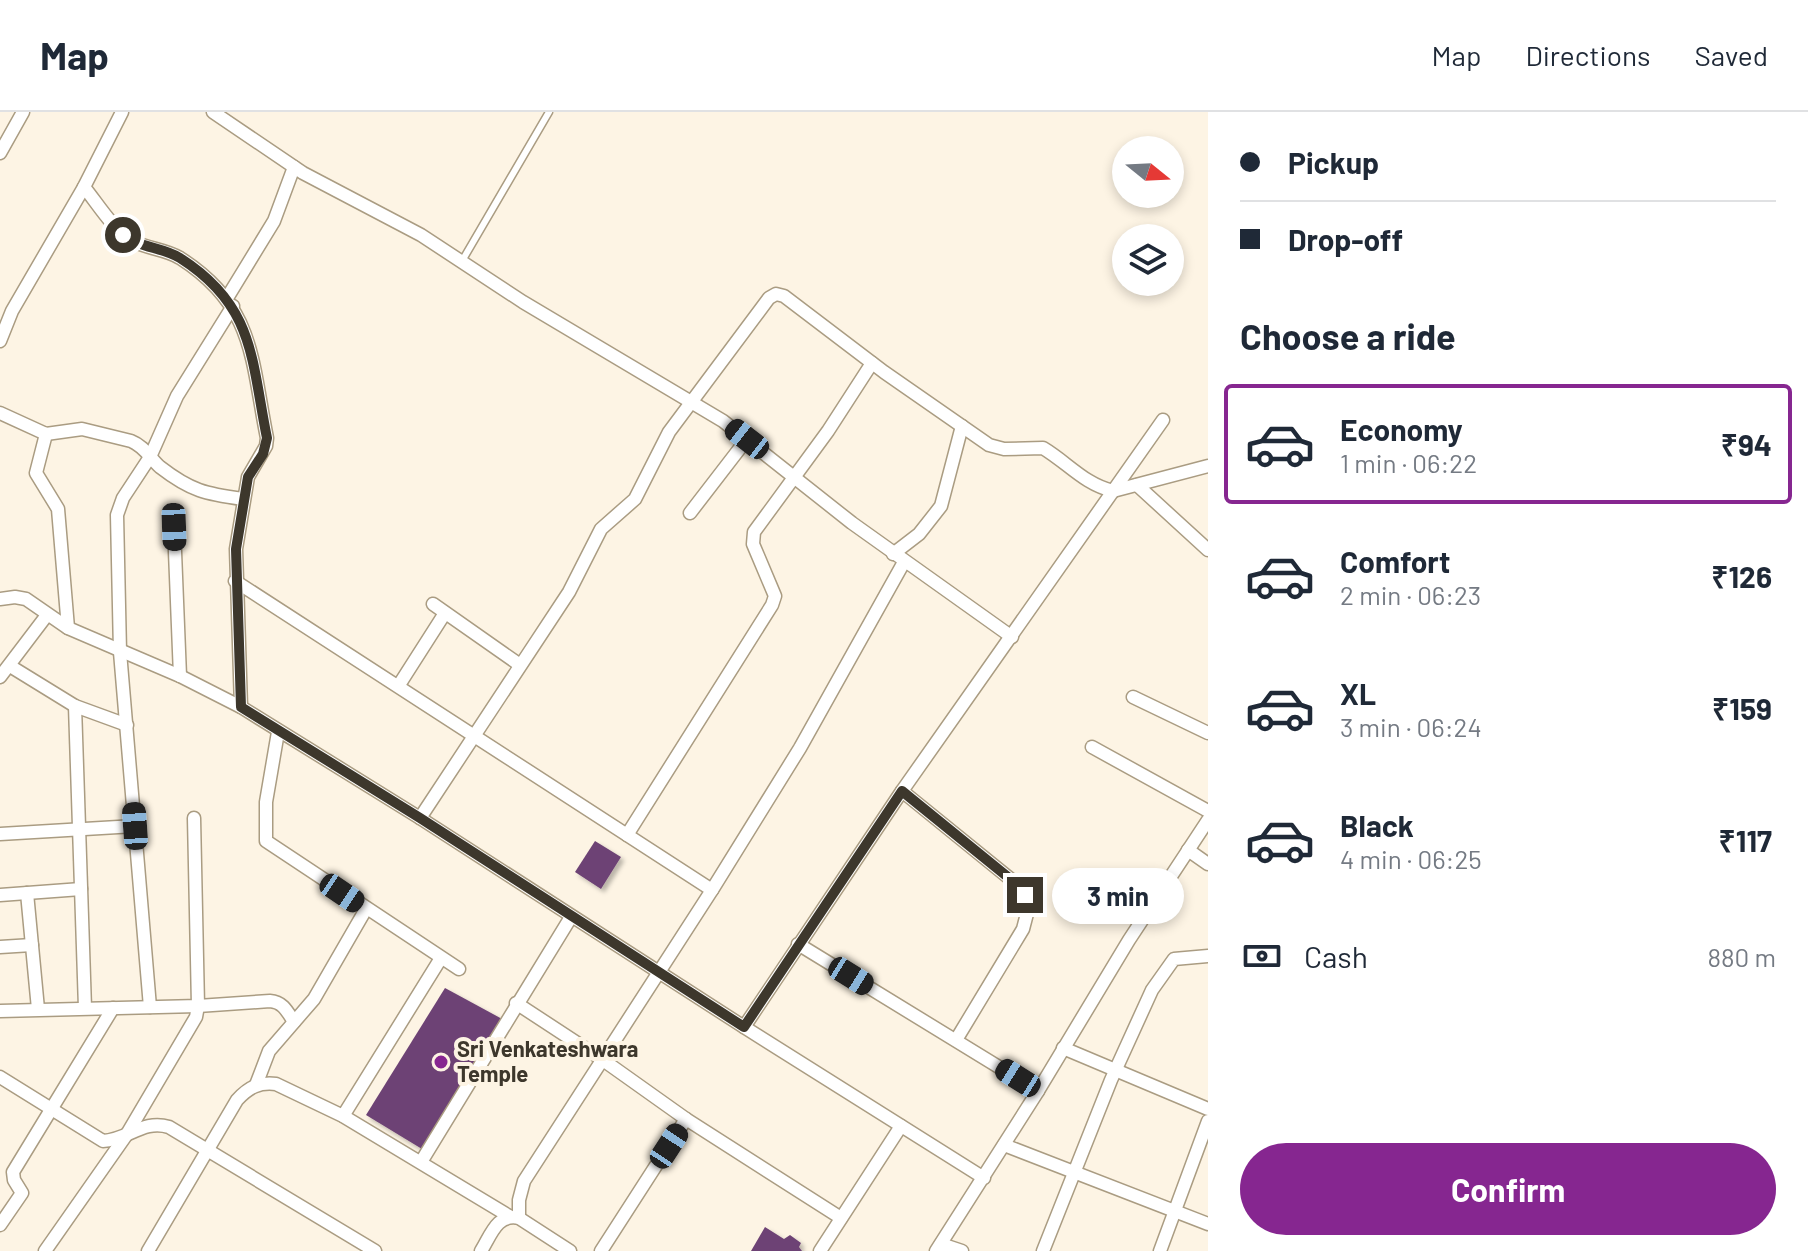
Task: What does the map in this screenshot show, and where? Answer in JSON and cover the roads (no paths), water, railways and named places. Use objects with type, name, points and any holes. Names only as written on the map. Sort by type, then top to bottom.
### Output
[{"type":"street","points":[[0,153],[23,112]]},
{"type":"street","points":[[0,341],[3,318],[84,187],[122,112]]},
{"type":"street","points":[[213,112],[294,167],[409,229],[523,302],[691,401],[747,439],[893,554],[1012,637]]},
{"type":"street","points":[[150,1007],[120,652],[117,515],[123,498],[150,457],[177,396],[274,221],[294,167]]},
{"type":"street","points":[[84,187],[123,235],[138,244],[176,255],[230,302],[247,336],[267,438],[263,454],[248,477],[236,549],[241,707]]},
{"type":"street","points":[[420,818],[569,592],[601,529],[635,499],[669,432],[750,322],[769,298],[776,294],[784,296],[872,363],[996,448],[1043,448],[1083,480],[1113,491],[1208,466]]},
{"type":"street","points":[[627,835],[772,605],[775,596],[773,588],[752,538],[872,363]]},
{"type":"street","points":[[0,413],[46,434],[90,430],[138,444],[158,465],[200,493],[243,499]]},
{"type":"street","points":[[744,1027],[902,791],[1163,420]]},
{"type":"street","points":[[893,554],[919,534],[941,506],[962,426]]},
{"type":"street","points":[[46,434],[36,473],[58,509],[68,628]]},
{"type":"street","points":[[690,513],[747,439]]},
{"type":"street","points":[[1137,485],[1208,550]]},
{"type":"street","points":[[174,527],[180,676]]},
{"type":"street","points":[[514,1217],[524,1181],[800,748],[904,562]]},
{"type":"street","points":[[235,581],[712,890]]},
{"type":"street","points":[[0,599],[26,599],[68,628],[180,676],[241,707],[984,1178]]},
{"type":"street","points":[[433,604],[520,665]]},
{"type":"street","points":[[399,685],[445,613]]},
{"type":"street","points":[[0,677],[47,615]]},
{"type":"street","points":[[10,666],[75,706],[127,725]]},
{"type":"street","points":[[1133,697],[1208,733]]},
{"type":"street","points":[[75,706],[85,1008]]},
{"type":"street","points":[[278,732],[266,802],[266,841],[459,969]]},
{"type":"street","points":[[1092,747],[1208,811]]},
{"type":"street","points":[[902,791],[1019,886],[1029,906],[1023,929],[956,1040]]},
{"type":"street","points":[[45,1251],[127,1134],[193,1024],[198,1006],[194,818]]},
{"type":"street","points":[[962,1251],[938,1247],[984,1178],[1129,940],[1208,820]]},
{"type":"street","points":[[0,834],[135,826]]},
{"type":"street","points":[[1188,850],[1208,864]]},
{"type":"street","points":[[0,895],[81,889]]},
{"type":"street","points":[[27,893],[38,1009]]},
{"type":"street","points":[[148,1251],[237,1100],[256,1085],[269,1051],[314,999],[366,909]]},
{"type":"street","points":[[421,1162],[571,917]]},
{"type":"street","points":[[798,944],[1038,1091]]},
{"type":"street","points":[[0,947],[32,945]]},
{"type":"street","points":[[1043,1251],[1115,1071],[1152,990],[1170,963],[1179,958],[1208,956]]},
{"type":"street","points":[[343,1116],[441,958]]},
{"type":"street","points":[[0,1011],[278,1002],[294,1022]]},
{"type":"street","points":[[516,1003],[686,1119],[841,1218]]},
{"type":"street","points":[[0,1225],[22,1193],[13,1172],[113,1008]]},
{"type":"street","points":[[1063,1048],[1208,1109]]},
{"type":"street","points":[[0,1077],[103,1141],[112,1141],[146,1125],[169,1127],[375,1251]]},
{"type":"street","points":[[256,1085],[276,1084],[343,1116],[570,1251]]},
{"type":"street","points":[[601,1251],[686,1119]]},
{"type":"street","points":[[1160,1251],[1208,1121]]},
{"type":"street","points":[[820,1251],[901,1126]]},
{"type":"street","points":[[1004,1145],[1208,1224]]},
{"type":"street","points":[[481,1251],[500,1220],[514,1217]]},
{"type":"lane","points":[[462,262],[549,112]]},
{"type":"place","name":"Sri Venkateshwara Temple","points":[[441,1062]]}]
